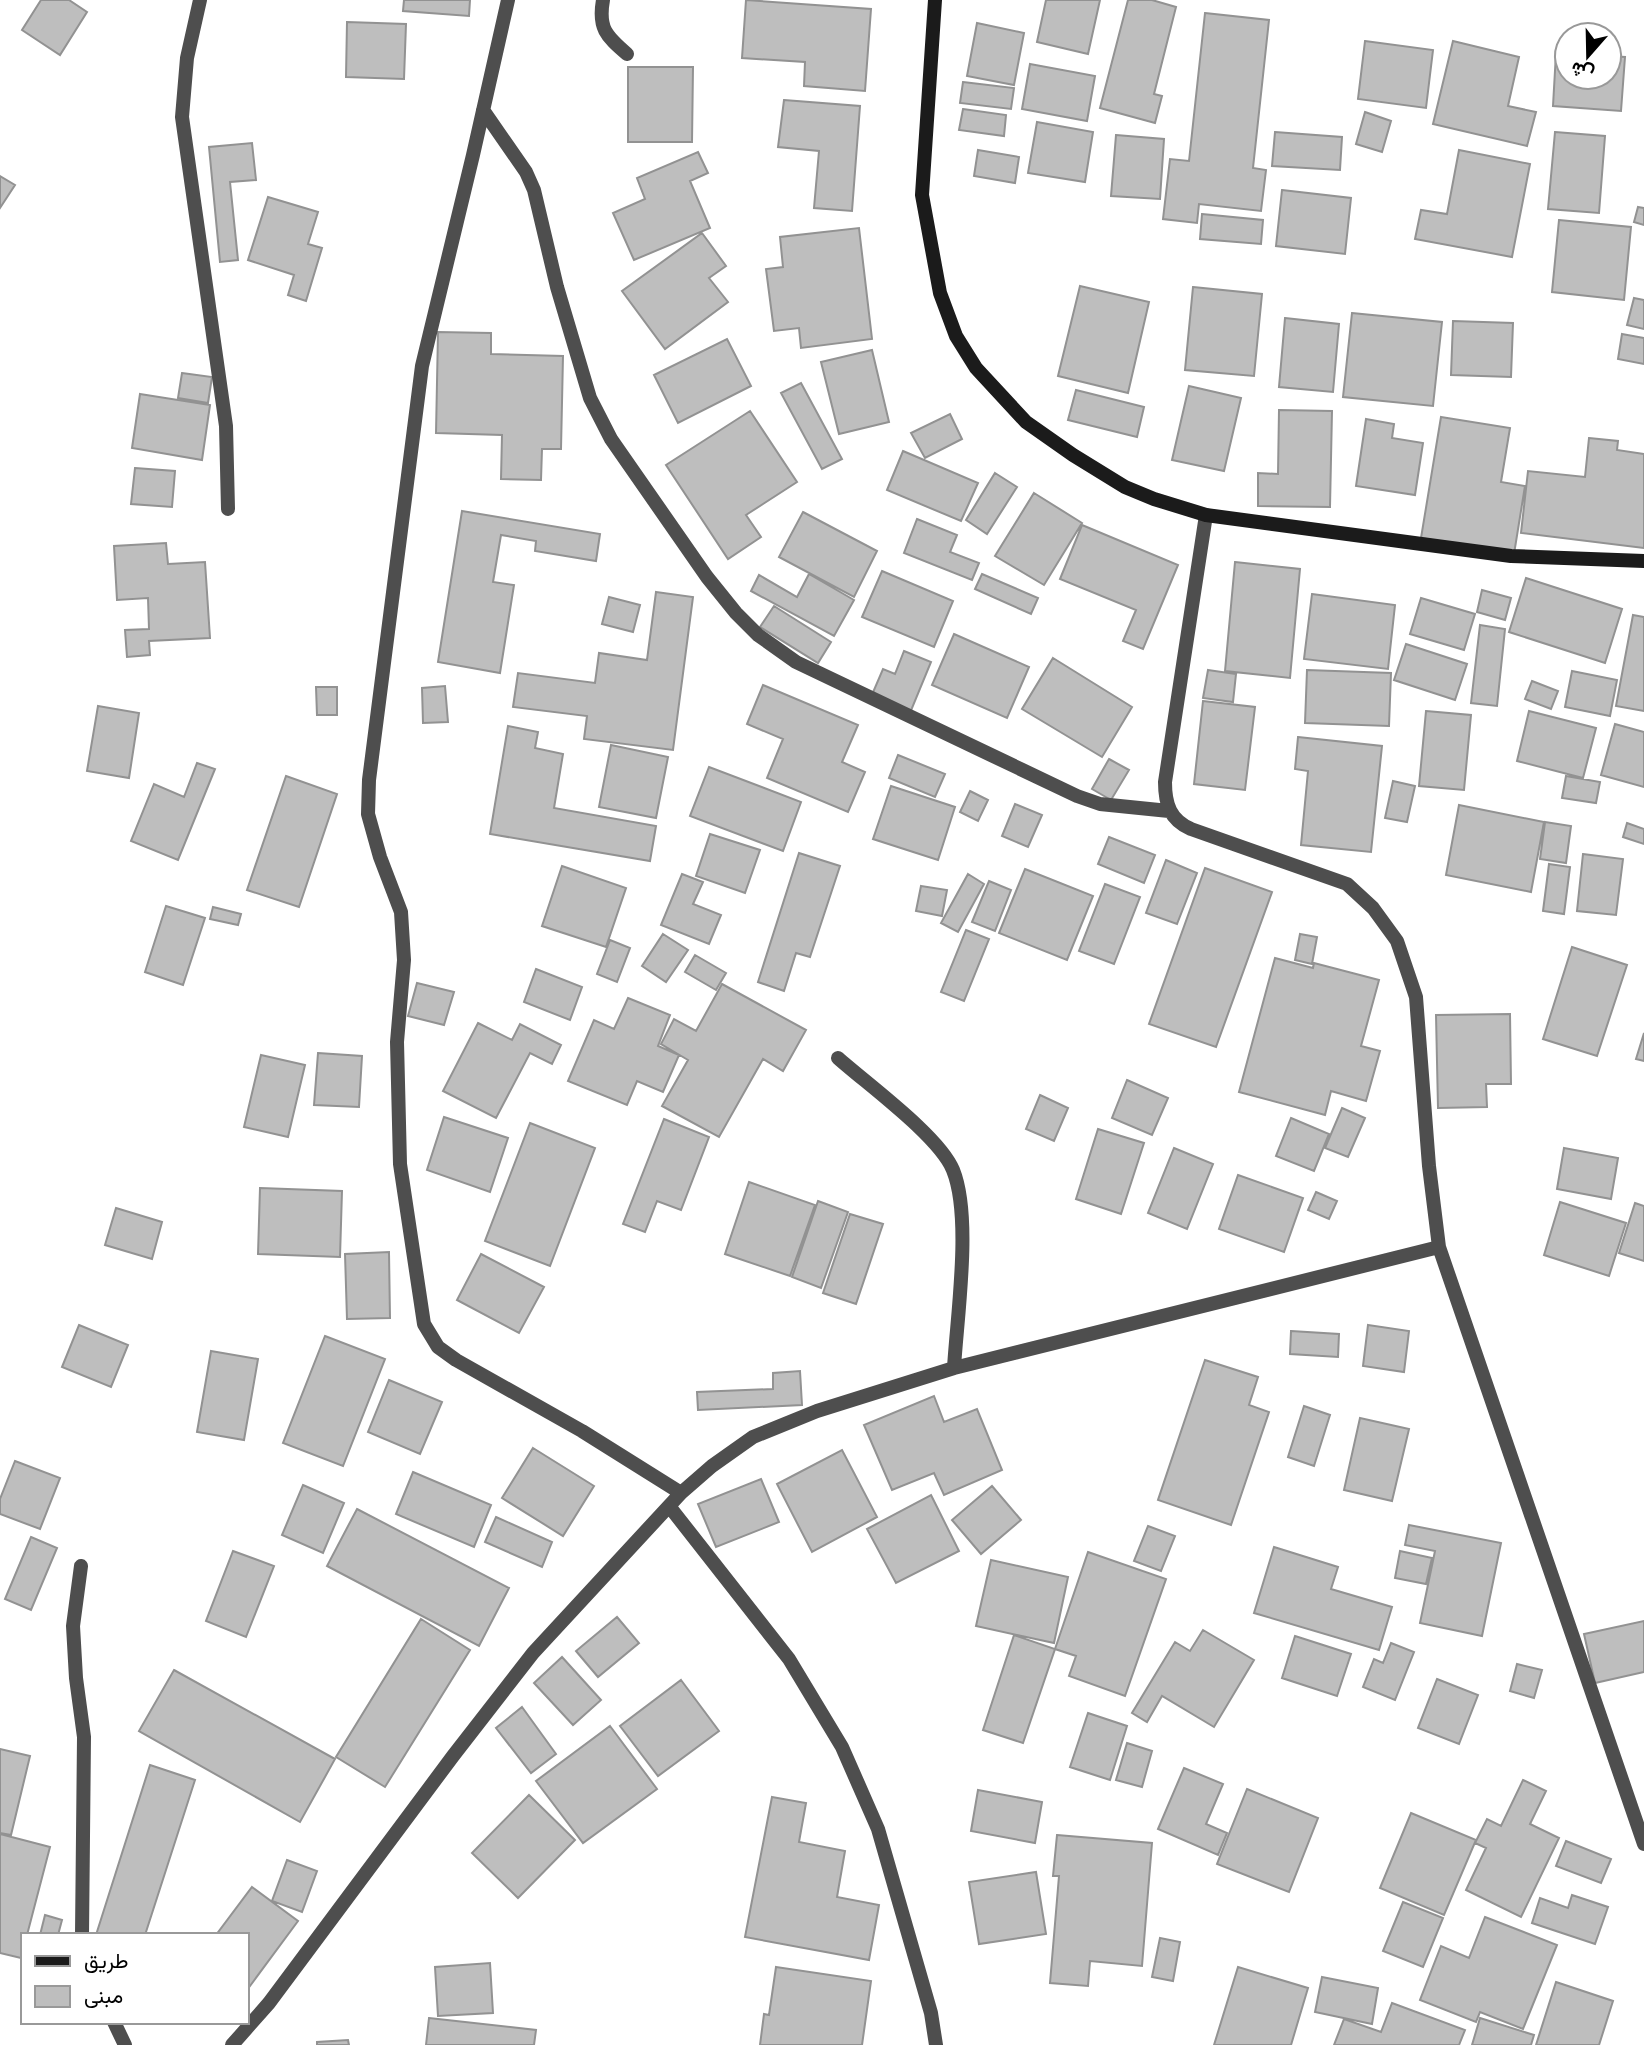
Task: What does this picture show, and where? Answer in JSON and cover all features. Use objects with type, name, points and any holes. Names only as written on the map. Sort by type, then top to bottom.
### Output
[{"type":"street","points":[[200,0],[187,58],[182,117],[226,426],[228,509]]},
{"type":"street","points":[[508,0],[422,366],[369,780],[368,814],[380,857],[401,912],[404,960],[397,1042],[400,1164],[424,1324],[438,1348],[681,1493]]},
{"type":"street","points":[[603,0],[601,17],[604,29],[612,42],[627,54]]},
{"type":"street","points":[[935,0],[922,195],[940,293],[956,336],[976,368],[1026,422],[1125,487],[1206,515],[1511,556],[1644,561]]},
{"type":"street","points":[[483,110],[526,172],[534,190],[557,287],[590,398],[611,439],[736,613],[758,635],[796,662],[1077,796],[1100,804],[1169,811]]},
{"type":"street","points":[[1206,515],[1165,782],[1169,811],[1182,825],[1191,829],[1347,884],[1373,908],[1397,941],[1416,997],[1438,1247],[1644,1844]]},
{"type":"street","points":[[838,1058],[933,1141],[953,1170],[961,1210],[961,1261],[954,1368]]},
{"type":"street","points":[[232,2045],[269,2003],[444,1767],[533,1653],[681,1493],[712,1466],[753,1437],[817,1411],[954,1368],[1438,1247]]},
{"type":"street","points":[[669,1506],[789,1659],[842,1747],[878,1829],[931,2013],[936,2045]]},
{"type":"street","points":[[81,1566],[73,1626],[76,1678],[84,1737],[82,1933]]},
{"type":"street","points":[[115,2024],[125,2045]]},
{"type":"building","points":[[41,0],[69,0],[87,12],[60,55],[22,30]]},
{"type":"building","points":[[404,0],[470,0],[469,16],[403,11]]},
{"type":"building","points":[[746,0],[871,9],[865,91],[804,86],[805,62],[742,58]]},
{"type":"building","points":[[1046,0],[1100,0],[1088,54],[1037,42]]},
{"type":"building","points":[[1128,0],[1152,0],[1176,7],[1154,94],[1162,96],[1155,123],[1100,108]]},
{"type":"building","points":[[1205,13],[1269,20],[1253,168],[1266,170],[1261,211],[1199,204],[1197,223],[1163,219],[1170,159],[1189,161]]},
{"type":"building","points":[[347,22],[406,24],[404,79],[346,77]]},
{"type":"building","points":[[977,23],[1024,33],[1014,85],[967,76]]},
{"type":"building","points":[[1365,41],[1433,50],[1426,108],[1358,99]]},
{"type":"building","points":[[1453,41],[1519,57],[1508,106],[1536,112],[1527,146],[1433,124]]},
{"type":"building","points":[[1030,64],[1095,76],[1087,121],[1022,109]]},
{"type":"building","points":[[628,67],[693,67],[692,142],[628,142]]},
{"type":"building","points":[[963,82],[1014,88],[1011,109],[960,103]]},
{"type":"building","points":[[1554,91],[1622,91],[1621,111],[1553,106]]},
{"type":"building","points":[[784,100],[860,106],[852,211],[814,208],[819,151],[778,147]]},
{"type":"building","points":[[963,109],[1006,115],[1004,136],[959,130]]},
{"type":"building","points":[[1365,112],[1391,121],[1382,152],[1356,144]]},
{"type":"building","points":[[1037,122],[1093,132],[1085,182],[1028,173]]},
{"type":"building","points":[[1275,132],[1342,137],[1340,170],[1272,166]]},
{"type":"building","points":[[1555,132],[1605,136],[1599,213],[1548,209]]},
{"type":"building","points":[[1116,135],[1164,139],[1160,199],[1111,196]]},
{"type":"building","points":[[252,143],[256,180],[230,182],[238,260],[220,262],[209,147]]},
{"type":"building","points":[[978,150],[1019,157],[1015,183],[974,176]]},
{"type":"building","points":[[1459,150],[1530,164],[1512,257],[1415,239],[1421,210],[1447,214]]},
{"type":"building","points":[[698,152],[708,173],[690,181],[710,228],[634,260],[613,213],[645,199],[637,178]]},
{"type":"building","points":[[0,176],[15,185],[0,208]]},
{"type":"building","points":[[1282,190],[1351,198],[1345,254],[1276,246]]},
{"type":"building","points":[[268,197],[318,212],[308,244],[322,248],[306,301],[288,295],[294,275],[248,260]]},
{"type":"building","points":[[1638,207],[1644,208],[1644,225],[1634,222]]},
{"type":"building","points":[[1202,214],[1263,220],[1261,244],[1200,239]]},
{"type":"building","points":[[1559,220],[1631,227],[1624,300],[1552,292]]},
{"type":"building","points":[[859,228],[872,339],[801,348],[799,328],[774,331],[766,269],[783,267],[780,237]]},
{"type":"building","points":[[702,233],[726,266],[709,278],[728,302],[665,349],[622,291]]},
{"type":"building","points":[[1080,286],[1149,302],[1128,393],[1058,376]]},
{"type":"building","points":[[1193,287],[1262,294],[1254,376],[1185,370]]},
{"type":"building","points":[[1634,298],[1644,300],[1644,329],[1627,325]]},
{"type":"building","points":[[1352,313],[1442,322],[1433,406],[1343,397]]},
{"type":"building","points":[[1285,318],[1339,324],[1333,392],[1279,387]]},
{"type":"building","points":[[1453,321],[1513,323],[1511,377],[1451,375]]},
{"type":"building","points":[[438,332],[491,333],[491,354],[563,356],[561,449],[542,449],[541,480],[501,479],[502,435],[436,433]]},
{"type":"building","points":[[1622,334],[1644,338],[1644,364],[1618,359]]},
{"type":"building","points":[[727,339],[751,386],[678,423],[654,375]]},
{"type":"building","points":[[872,350],[889,422],[839,434],[821,362]]},
{"type":"building","points":[[182,373],[212,377],[208,403],[178,398]]},
{"type":"building","points":[[801,383],[842,459],[822,469],[781,393]]},
{"type":"building","points":[[1189,386],[1241,398],[1224,471],[1172,460]]},
{"type":"building","points":[[1076,390],[1144,407],[1137,437],[1068,420]]},
{"type":"building","points":[[140,394],[210,405],[202,460],[132,448]]},
{"type":"building","points":[[1279,410],[1332,411],[1330,507],[1258,506],[1258,473],[1278,474]]},
{"type":"building","points":[[750,411],[797,482],[746,515],[761,537],[728,559],[666,465]]},
{"type":"building","points":[[950,414],[962,439],[925,458],[911,433]]},
{"type":"building","points":[[1441,417],[1510,428],[1501,482],[1525,486],[1514,554],[1421,538]]},
{"type":"building","points":[[1366,419],[1394,424],[1392,438],[1423,443],[1415,495],[1356,486]]},
{"type":"building","points":[[1589,438],[1618,441],[1617,450],[1644,454],[1644,548],[1521,533],[1528,471],[1585,477]]},
{"type":"building","points":[[903,451],[978,483],[961,521],[887,490]]},
{"type":"building","points":[[135,468],[175,471],[172,507],[131,504]]},
{"type":"building","points":[[995,473],[1017,487],[987,534],[966,520]]},
{"type":"building","points":[[1034,493],[1082,523],[1044,585],[995,556]]},
{"type":"building","points":[[462,511],[600,534],[596,561],[535,551],[536,541],[501,535],[493,582],[514,585],[500,673],[438,662]]},
{"type":"building","points":[[803,512],[877,551],[854,597],[779,557]]},
{"type":"building","points":[[917,519],[957,535],[950,552],[979,563],[972,580],[904,553]]},
{"type":"building","points":[[1082,525],[1178,565],[1143,649],[1123,641],[1136,610],[1060,579]]},
{"type":"building","points":[[166,543],[168,564],[205,562],[210,638],[149,641],[150,655],[127,657],[125,630],[149,629],[148,598],[117,600],[114,546]]},
{"type":"building","points":[[1235,562],[1300,569],[1290,678],[1225,671]]},
{"type":"building","points":[[882,571],[953,601],[934,647],[862,617]]},
{"type":"building","points":[[809,574],[854,600],[834,636],[751,591],[759,575],[797,597]]},
{"type":"building","points":[[982,574],[1038,598],[1031,614],[975,589]]},
{"type":"building","points":[[1526,578],[1622,609],[1605,663],[1509,632]]},
{"type":"building","points":[[1482,590],[1511,598],[1505,620],[1477,612]]},
{"type":"building","points":[[656,592],[693,597],[673,750],[584,739],[587,716],[513,707],[518,673],[595,683],[599,653],[647,660]]},
{"type":"building","points":[[1312,594],[1395,605],[1388,669],[1304,659]]},
{"type":"building","points":[[609,597],[640,605],[633,632],[602,624]]},
{"type":"building","points":[[1421,598],[1475,614],[1464,650],[1410,634]]},
{"type":"building","points":[[774,606],[831,642],[818,663],[760,627]]},
{"type":"building","points":[[1633,615],[1644,617],[1644,711],[1616,706]]},
{"type":"building","points":[[1480,625],[1505,629],[1497,706],[1471,703]]},
{"type":"building","points":[[954,634],[1029,667],[1007,718],[932,685]]},
{"type":"building","points":[[1406,644],[1467,664],[1455,700],[1394,680]]},
{"type":"building","points":[[904,651],[931,662],[910,713],[871,697],[883,669],[895,674]]},
{"type":"building","points":[[1053,658],[1132,707],[1102,757],[1022,709]]},
{"type":"building","points":[[1208,670],[1236,674],[1233,702],[1203,698]]},
{"type":"building","points":[[1307,670],[1391,673],[1389,726],[1305,723]]},
{"type":"building","points":[[1572,671],[1617,680],[1610,716],[1565,707]]},
{"type":"building","points":[[1532,681],[1558,691],[1551,709],[1525,699]]},
{"type":"building","points":[[763,685],[858,725],[842,762],[865,772],[848,812],[767,778],[783,739],[747,724]]},
{"type":"building","points":[[445,686],[448,722],[423,723],[422,688]]},
{"type":"building","points":[[316,687],[337,687],[337,715],[317,715]]},
{"type":"building","points":[[1203,701],[1255,707],[1245,790],[1194,784]]},
{"type":"building","points":[[98,706],[139,713],[129,778],[87,771]]},
{"type":"building","points":[[1426,711],[1471,715],[1464,790],[1419,786]]},
{"type":"building","points":[[1529,711],[1596,728],[1583,778],[1517,761]]},
{"type":"building","points":[[1615,724],[1644,732],[1644,787],[1601,775]]},
{"type":"building","points":[[508,726],[538,732],[535,748],[563,754],[554,808],[656,826],[650,861],[490,834]]},
{"type":"building","points":[[1298,737],[1382,746],[1371,852],[1301,845],[1308,771],[1295,769]]},
{"type":"building","points":[[611,745],[668,757],[656,818],[599,807]]},
{"type":"building","points":[[898,755],[945,774],[935,797],[889,778]]},
{"type":"building","points":[[1109,759],[1129,770],[1111,800],[1092,789]]},
{"type":"building","points":[[197,763],[215,769],[178,860],[131,841],[154,784],[184,797]]},
{"type":"building","points":[[709,767],[801,802],[783,851],[690,816]]},
{"type":"building","points":[[286,776],[337,794],[299,907],[247,890]]},
{"type":"building","points":[[1566,776],[1600,782],[1596,803],[1562,798]]},
{"type":"building","points":[[1393,781],[1415,786],[1407,822],[1385,818]]},
{"type":"building","points":[[891,786],[955,807],[938,860],[873,839]]},
{"type":"building","points":[[970,791],[988,800],[978,821],[960,812]]},
{"type":"building","points":[[1015,804],[1042,815],[1028,847],[1002,836]]},
{"type":"building","points":[[1459,805],[1544,822],[1531,892],[1446,875]]},
{"type":"building","points":[[1545,822],[1571,826],[1566,863],[1540,859]]},
{"type":"building","points":[[1627,823],[1644,829],[1644,844],[1623,837]]},
{"type":"building","points":[[710,834],[760,850],[745,893],[696,876]]},
{"type":"building","points":[[1109,837],[1155,855],[1144,883],[1098,864]]},
{"type":"building","points":[[799,853],[840,866],[810,957],[796,953],[784,991],[758,982]]},
{"type":"building","points":[[1583,854],[1623,859],[1616,915],[1577,911]]},
{"type":"building","points":[[1166,860],[1197,873],[1177,924],[1146,913]]},
{"type":"building","points":[[1549,864],[1570,867],[1564,914],[1543,911]]},
{"type":"building","points":[[562,866],[626,888],[606,947],[542,926]]},
{"type":"building","points":[[1205,868],[1272,892],[1216,1047],[1149,1024]]},
{"type":"building","points":[[1025,869],[1093,896],[1067,960],[999,933]]},
{"type":"building","points":[[682,874],[703,882],[693,904],[721,915],[709,944],[661,925]]},
{"type":"building","points":[[968,874],[984,884],[958,932],[941,923]]},
{"type":"building","points":[[989,881],[1011,890],[995,931],[972,922]]},
{"type":"building","points":[[1105,884],[1140,897],[1114,964],[1079,951]]},
{"type":"building","points":[[921,886],[947,890],[942,916],[916,911]]},
{"type":"building","points":[[166,906],[205,918],[183,985],[145,972]]},
{"type":"building","points":[[213,907],[241,914],[238,925],[210,919]]},
{"type":"building","points":[[966,930],[989,939],[964,1001],[941,992]]},
{"type":"building","points":[[663,934],[688,950],[666,982],[642,966]]},
{"type":"building","points":[[1300,934],[1317,937],[1312,964],[1295,960]]},
{"type":"building","points":[[610,940],[630,948],[617,982],[597,974]]},
{"type":"building","points":[[1572,947],[1627,965],[1597,1056],[1543,1039]]},
{"type":"building","points":[[695,955],[726,973],[716,990],[685,972]]},
{"type":"building","points":[[1275,958],[1313,968],[1314,963],[1379,980],[1361,1046],[1380,1051],[1366,1101],[1331,1091],[1325,1115],[1239,1092]]},
{"type":"building","points":[[536,969],[582,987],[570,1020],[524,1002]]},
{"type":"building","points":[[417,983],[454,992],[444,1025],[408,1016]]},
{"type":"building","points":[[722,984],[806,1030],[783,1071],[763,1059],[719,1137],[662,1106],[688,1060],[661,1044],[674,1019],[696,1031]]},
{"type":"building","points":[[628,998],[670,1015],[658,1046],[679,1055],[663,1092],[637,1081],[627,1105],[568,1081],[594,1020],[614,1029]]},
{"type":"building","points":[[1510,1014],[1511,1084],[1486,1084],[1487,1107],[1438,1108],[1436,1015]]},
{"type":"building","points":[[478,1023],[512,1040],[520,1024],[561,1045],[552,1064],[530,1053],[496,1118],[443,1091]]},
{"type":"building","points":[[1644,1033],[1644,1061],[1636,1059]]},
{"type":"building","points":[[318,1053],[362,1056],[359,1107],[314,1105]]},
{"type":"building","points":[[261,1055],[305,1065],[288,1137],[244,1127]]},
{"type":"building","points":[[1127,1080],[1168,1098],[1152,1135],[1112,1118]]},
{"type":"building","points":[[1040,1095],[1068,1108],[1054,1141],[1026,1129]]},
{"type":"building","points":[[1342,1108],[1365,1118],[1348,1157],[1325,1148]]},
{"type":"building","points":[[444,1117],[508,1138],[490,1192],[427,1170]]},
{"type":"building","points":[[1291,1118],[1329,1134],[1314,1171],[1276,1156]]},
{"type":"building","points":[[664,1119],[709,1137],[681,1210],[657,1201],[645,1232],[623,1224]]},
{"type":"building","points":[[530,1123],[595,1148],[550,1266],[485,1241]]},
{"type":"building","points":[[1098,1129],[1144,1143],[1121,1214],[1076,1199]]},
{"type":"building","points":[[1174,1148],[1213,1164],[1187,1229],[1148,1213]]},
{"type":"building","points":[[1564,1148],[1618,1158],[1611,1199],[1557,1189]]},
{"type":"building","points":[[1238,1175],[1303,1198],[1284,1252],[1219,1229]]},
{"type":"building","points":[[749,1182],[815,1205],[790,1276],[725,1254]]},
{"type":"building","points":[[260,1188],[342,1191],[340,1257],[258,1254]]},
{"type":"building","points":[[1316,1192],[1337,1201],[1329,1219],[1308,1210]]},
{"type":"building","points":[[818,1201],[848,1212],[821,1288],[792,1277]]},
{"type":"building","points":[[1560,1202],[1626,1223],[1609,1276],[1544,1255]]},
{"type":"building","points":[[1635,1203],[1644,1206],[1644,1261],[1619,1253]]},
{"type":"building","points":[[116,1208],[162,1222],[152,1259],[105,1245]]},
{"type":"building","points":[[850,1214],[883,1224],[856,1304],[823,1293]]},
{"type":"building","points":[[389,1252],[390,1318],[347,1319],[345,1254]]},
{"type":"building","points":[[481,1254],[544,1287],[519,1333],[457,1300]]},
{"type":"building","points":[[79,1325],[128,1345],[111,1387],[62,1367]]},
{"type":"building","points":[[1368,1325],[1409,1331],[1404,1372],[1363,1366]]},
{"type":"building","points":[[1291,1331],[1339,1334],[1338,1357],[1290,1354]]},
{"type":"building","points":[[325,1336],[385,1359],[343,1466],[283,1443]]},
{"type":"building","points":[[211,1351],[258,1359],[244,1440],[197,1432]]},
{"type":"building","points":[[1205,1360],[1258,1377],[1249,1405],[1269,1412],[1231,1525],[1158,1500]]},
{"type":"building","points":[[800,1371],[802,1405],[698,1410],[697,1392],[773,1389],[773,1373]]},
{"type":"building","points":[[389,1380],[442,1402],[420,1454],[368,1432]]},
{"type":"building","points":[[934,1396],[944,1422],[977,1409],[1002,1470],[944,1495],[934,1473],[892,1490],[864,1425]]},
{"type":"building","points":[[1304,1406],[1330,1415],[1314,1466],[1288,1457]]},
{"type":"building","points":[[1360,1418],[1409,1429],[1392,1501],[1344,1490]]},
{"type":"building","points":[[533,1448],[594,1486],[563,1536],[502,1498]]},
{"type":"building","points":[[842,1450],[877,1517],[812,1552],[777,1484]]},
{"type":"building","points":[[15,1461],[60,1478],[40,1529],[0,1514],[0,1499]]},
{"type":"building","points":[[413,1472],[491,1505],[474,1547],[396,1514]]},
{"type":"building","points":[[761,1479],[779,1522],[716,1547],[698,1504]]},
{"type":"building","points":[[303,1485],[344,1503],[323,1553],[282,1535]]},
{"type":"building","points":[[992,1486],[1021,1520],[981,1554],[952,1520]]},
{"type":"building","points":[[931,1495],[959,1551],[896,1583],[867,1529]]},
{"type":"building","points":[[357,1509],[509,1588],[479,1646],[327,1566]]},
{"type":"building","points":[[496,1517],[552,1542],[542,1567],[485,1542]]},
{"type":"building","points":[[1409,1525],[1501,1543],[1482,1636],[1420,1623],[1435,1551],[1405,1545]]},
{"type":"building","points":[[1148,1526],[1175,1536],[1161,1571],[1134,1561]]},
{"type":"building","points":[[31,1537],[57,1548],[31,1610],[5,1599]]},
{"type":"building","points":[[1274,1547],[1338,1567],[1331,1589],[1392,1607],[1379,1650],[1254,1613]]},
{"type":"building","points":[[233,1551],[274,1566],[246,1637],[206,1621]]},
{"type":"building","points":[[1400,1551],[1432,1558],[1426,1584],[1395,1578]]},
{"type":"building","points":[[1088,1552],[1166,1579],[1125,1696],[1069,1676],[1076,1656],[1055,1649]]},
{"type":"building","points":[[991,1560],[1068,1577],[1054,1643],[976,1626]]},
{"type":"building","points":[[617,1617],[639,1643],[598,1677],[576,1651]]},
{"type":"building","points":[[421,1619],[470,1650],[385,1787],[336,1757]]},
{"type":"building","points":[[1644,1621],[1644,1672],[1595,1683],[1584,1634]]},
{"type":"building","points":[[1203,1630],[1254,1660],[1214,1727],[1162,1696],[1147,1722],[1132,1713],[1175,1642],[1190,1651]]},
{"type":"building","points":[[1014,1635],[1055,1649],[1023,1743],[983,1730]]},
{"type":"building","points":[[1295,1636],[1351,1654],[1337,1696],[1282,1678]]},
{"type":"building","points":[[1391,1643],[1414,1652],[1395,1700],[1363,1687],[1374,1659],[1383,1663]]},
{"type":"building","points":[[562,1657],[601,1700],[573,1725],[534,1683]]},
{"type":"building","points":[[1517,1664],[1542,1670],[1534,1698],[1510,1691]]},
{"type":"building","points":[[174,1670],[335,1759],[300,1822],[139,1731]]},
{"type":"building","points":[[1437,1679],[1478,1695],[1459,1744],[1418,1728]]},
{"type":"building","points":[[681,1680],[719,1731],[658,1776],[620,1726]]},
{"type":"building","points":[[522,1707],[556,1754],[531,1773],[496,1728]]},
{"type":"building","points":[[1088,1713],[1127,1726],[1110,1780],[1070,1767]]},
{"type":"building","points":[[610,1726],[657,1789],[583,1843],[536,1781]]},
{"type":"building","points":[[1127,1743],[1152,1751],[1142,1787],[1116,1780]]},
{"type":"building","points":[[0,1749],[30,1756],[11,1835],[0,1833]]},
{"type":"building","points":[[150,1765],[195,1780],[146,1933],[97,1933]]},
{"type":"building","points":[[1184,1768],[1223,1784],[1206,1824],[1227,1833],[1218,1855],[1158,1829]]},
{"type":"building","points":[[1523,1780],[1546,1791],[1530,1824],[1559,1838],[1521,1917],[1466,1890],[1486,1848],[1475,1843],[1487,1819],[1501,1826]]},
{"type":"building","points":[[1247,1789],[1318,1818],[1289,1892],[1217,1864]]},
{"type":"building","points":[[978,1790],[1042,1802],[1035,1843],[971,1831]]},
{"type":"building","points":[[529,1795],[575,1840],[518,1898],[472,1853]]},
{"type":"building","points":[[772,1797],[806,1803],[799,1842],[845,1851],[837,1897],[879,1905],[869,1960],[745,1937]]},
{"type":"building","points":[[1411,1813],[1476,1840],[1444,1915],[1380,1888]]},
{"type":"building","points":[[0,1834],[50,1847],[28,1933],[21,1933],[21,1958],[0,1953]]},
{"type":"building","points":[[1057,1835],[1152,1843],[1142,1966],[1090,1961],[1088,1986],[1050,1983],[1059,1876],[1053,1876]]},
{"type":"building","points":[[1566,1841],[1611,1859],[1601,1883],[1556,1866]]},
{"type":"building","points":[[287,1860],[317,1871],[302,1912],[272,1901]]},
{"type":"building","points":[[1036,1872],[1046,1934],[979,1944],[969,1882]]},
{"type":"building","points":[[252,1887],[298,1921],[248,1989],[248,1933],[218,1933]]},
{"type":"building","points":[[1572,1895],[1608,1907],[1595,1944],[1532,1923],[1540,1898],[1568,1908]]},
{"type":"building","points":[[1403,1902],[1443,1918],[1423,1967],[1383,1951]]},
{"type":"building","points":[[45,1915],[62,1920],[59,1933],[40,1933]]},
{"type":"building","points":[[1485,1917],[1557,1945],[1523,2029],[1480,2012],[1476,2022],[1420,2000],[1441,1946],[1469,1958]]},
{"type":"building","points":[[1160,1938],[1180,1942],[1173,1981],[1152,1977]]},
{"type":"building","points":[[490,1963],[493,2013],[438,2016],[435,1967]]},
{"type":"building","points":[[776,1967],[871,1981],[862,2045],[760,2045],[764,2014],[769,2015]]},
{"type":"building","points":[[1238,1967],[1308,1988],[1291,2045],[1214,2045]]},
{"type":"building","points":[[1322,1977],[1378,1988],[1372,2024],[1315,2012]]},
{"type":"building","points":[[1556,1982],[1613,2001],[1599,2045],[1536,2045]]},
{"type":"building","points":[[1392,2003],[1465,2030],[1459,2045],[1334,2045],[1344,2019],[1381,2032]]},
{"type":"building","points":[[429,2018],[536,2030],[534,2045],[426,2045]]},
{"type":"building","points":[[1480,2018],[1534,2035],[1531,2045],[1472,2045]]},
{"type":"building","points":[[348,2040],[349,2045],[317,2045],[317,2042]]}]
